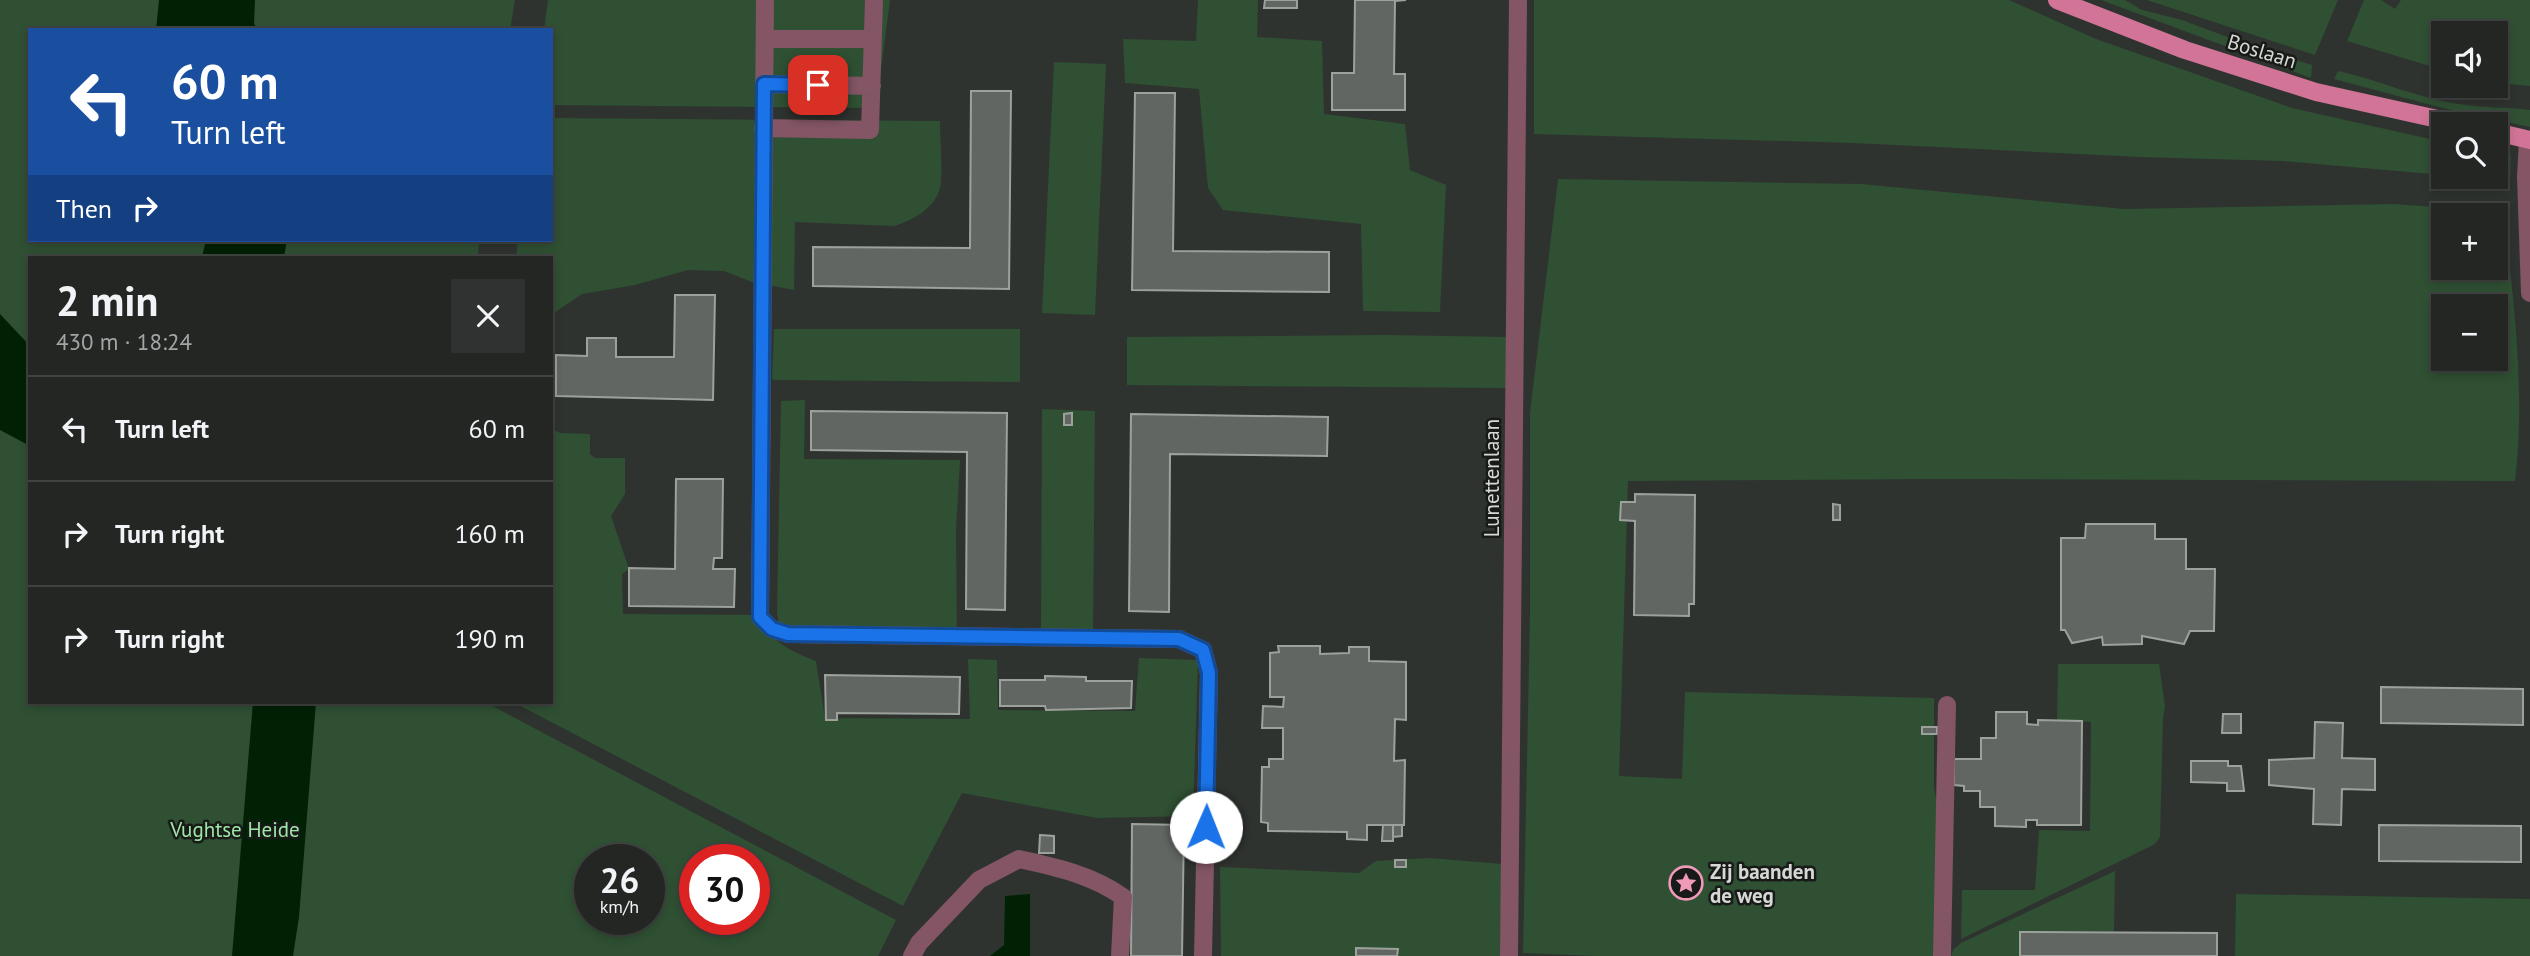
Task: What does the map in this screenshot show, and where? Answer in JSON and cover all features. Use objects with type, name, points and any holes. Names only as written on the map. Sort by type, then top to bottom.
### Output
[{"type":"main road","name":"Boslaan","points":[[2057,0],[2185,50],[2316,92],[2431,118]]},
{"type":"main road","points":[[2508,135],[2529,140]]},
{"type":"street","points":[[765,0],[760,617],[772,629],[788,634],[1179,639],[1203,650],[1209,673],[1203,956]]},
{"type":"street","points":[[763,128],[870,130],[874,0]]},
{"type":"street","name":"Lunettenlaan","points":[[1509,956],[1518,0]]},
{"type":"street","points":[[766,39],[873,38]]},
{"type":"street","points":[[764,84],[872,86]]},
{"type":"street","points":[[2529,140],[2526,177],[2530,293]]},
{"type":"street","points":[[1942,956],[1947,705]]},
{"type":"street","points":[[912,956],[919,943],[979,880],[1019,859],[1067,869],[1112,889],[1123,897],[1120,956]]},
{"type":"green space","name":"Vughtse Heide","points":[[0,0],[515,0],[510,28],[28,28],[28,242],[479,242],[478,256],[28,256],[28,704],[489,704],[753,844],[679,844],[679,935],[770,935],[770,853],[896,920],[878,956],[0,956]]},
{"type":"green space","points":[[548,0],[890,0],[876,108],[553,105],[553,28],[544,28]]},
{"type":"green space","points":[[1198,0],[1258,0],[1257,37],[1322,41],[1324,114],[1405,124],[1410,170],[1446,185],[1440,312],[1363,311],[1361,224],[1223,210],[1208,188],[1199,89],[1125,83],[1123,39],[1196,41]]},
{"type":"green space","points":[[1534,0],[2009,0],[2096,39],[2292,108],[2431,139],[2431,174],[2283,161],[1854,143],[1534,134]]},
{"type":"green space","points":[[2101,0],[2125,0],[2142,10],[2182,20],[2312,65],[2311,78]]},
{"type":"green space","points":[[2147,0],[2338,0],[2315,55]]},
{"type":"green space","points":[[2364,0],[2381,0],[2395,9],[2401,0],[2530,0],[2530,86],[2508,84],[2508,21],[2431,21],[2431,66],[2347,41]]},
{"type":"green space","points":[[1054,62],[1106,64],[1095,315],[1042,313]]},
{"type":"green space","points":[[2338,71],[2443,101],[2530,110],[2530,127],[2508,122],[2508,112],[2462,112],[2334,79]]},
{"type":"green space","points":[[553,118],[940,121],[941,182],[933,202],[922,213],[894,226],[795,222],[794,290],[752,282],[724,271],[688,270],[635,285],[582,294],[553,314],[553,256],[516,256],[518,242],[553,242]]},
{"type":"green space","points":[[2508,154],[2511,155],[2508,182]]},
{"type":"green space","points":[[1558,179],[1861,184],[2124,209],[2394,204],[2431,207],[2431,280],[2508,280],[2508,252],[2519,380],[2515,481],[1628,481],[1619,776],[1682,779],[1685,692],[1934,698],[1934,788],[1938,806],[1937,956],[1598,956],[1523,953],[1530,615],[1530,413]]},
{"type":"green space","points":[[774,329],[1020,329],[1020,382],[775,380],[772,379]]},
{"type":"green space","points":[[1127,337],[1508,337],[1506,388],[1127,385]]},
{"type":"green space","points":[[805,400],[804,459],[960,460],[956,530],[957,638],[779,625],[777,613],[781,401]]},
{"type":"green space","points":[[1042,409],[1095,411],[1093,635],[1041,631]]},
{"type":"green space","points":[[553,429],[560,433],[590,434],[590,454],[595,458],[625,458],[625,494],[611,516],[629,569],[622,574],[623,614],[762,615],[770,632],[783,645],[816,661],[825,718],[970,719],[968,659],[997,660],[998,710],[1135,711],[1139,658],[1198,660],[1193,816],[1097,818],[962,793],[903,906],[517,704],[553,704]]},
{"type":"green space","points":[[2058,664],[2159,664],[2165,707],[2160,837],[2155,844],[1961,939],[1962,890],[2035,890],[2039,830],[2090,831],[2091,722],[2057,720]]},
{"type":"green space","points":[[1430,858],[1502,864],[1500,956],[1221,956],[1220,867],[1359,873],[1376,861]]},
{"type":"green space","points":[[2115,871],[2114,931],[2020,931],[2019,956],[1951,956],[1961,943]]},
{"type":"green space","points":[[2236,894],[2530,899],[2530,956],[2235,956]]},
{"type":"shaded area","points":[[159,0],[255,0],[254,24],[257,28],[156,28]]},
{"type":"shaded area","points":[[206,242],[287,242],[284,256],[202,256]]},
{"type":"shaded area","points":[[0,314],[28,344],[28,445],[0,430]]},
{"type":"shaded area","points":[[253,704],[316,704],[299,917],[293,956],[232,956]]},
{"type":"shaded area","points":[[1030,894],[1030,956],[990,956],[1004,945],[1005,896]]},
{"type":"building","points":[[1265,0],[1297,0],[1297,8],[1264,8]]},
{"type":"building","points":[[1355,0],[1406,0],[1395,1],[1394,74],[1405,74],[1405,110],[1332,110],[1332,73],[1354,73]]},
{"type":"building","points":[[971,91],[1011,91],[1009,289],[813,286],[813,247],[970,248]]},
{"type":"building","points":[[1135,93],[1175,93],[1173,251],[1329,252],[1329,292],[1132,290]]},
{"type":"building","points":[[675,295],[715,295],[713,400],[556,396],[556,355],[587,356],[587,338],[616,338],[616,357],[674,357]]},
{"type":"building","points":[[811,411],[1007,413],[1005,610],[966,609],[967,452],[811,450]]},
{"type":"building","points":[[1072,413],[1072,425],[1064,425],[1064,414]]},
{"type":"building","points":[[1131,414],[1328,417],[1327,456],[1170,454],[1169,612],[1129,611]]},
{"type":"building","points":[[676,479],[723,479],[722,558],[714,558],[713,569],[735,569],[734,607],[629,606],[629,568],[675,569]]},
{"type":"building","points":[[1635,494],[1695,495],[1694,604],[1689,604],[1689,616],[1634,615],[1635,521],[1620,520],[1621,502],[1635,502]]},
{"type":"building","points":[[1833,504],[1840,505],[1840,520],[1833,520]]},
{"type":"building","points":[[2086,524],[2155,524],[2155,539],[2186,539],[2186,569],[2215,569],[2214,631],[2190,631],[2184,644],[2142,636],[2142,644],[2103,645],[2102,637],[2072,643],[2065,630],[2061,630],[2061,538],[2085,538]]},
{"type":"building","points":[[1278,646],[1320,646],[1320,654],[1349,653],[1349,647],[1369,647],[1369,661],[1406,662],[1406,720],[1395,719],[1394,761],[1405,760],[1404,825],[1367,825],[1367,840],[1347,839],[1347,832],[1268,831],[1268,823],[1261,822],[1262,767],[1269,767],[1269,759],[1283,759],[1283,728],[1262,728],[1263,706],[1283,707],[1284,697],[1270,697],[1270,653],[1279,652]]},
{"type":"building","points":[[825,675],[960,677],[959,714],[837,713],[837,720],[826,720]]},
{"type":"building","points":[[1045,676],[1086,677],[1086,681],[1132,681],[1131,708],[1046,710],[1045,706],[1000,706],[1000,680],[1045,680]]},
{"type":"building","points":[[2381,687],[2523,689],[2523,725],[2381,723]]},
{"type":"building","points":[[1996,712],[2027,712],[2027,724],[2038,725],[2038,720],[2082,721],[2081,825],[2037,825],[2037,820],[2026,820],[2026,827],[1995,826],[1995,807],[1980,807],[1980,791],[1964,791],[1964,786],[1954,785],[1954,759],[1981,759],[1981,738],[1996,738]]},
{"type":"building","points":[[2223,714],[2241,714],[2241,733],[2222,733]]},
{"type":"building","points":[[2315,722],[2343,723],[2342,758],[2375,759],[2375,790],[2342,789],[2341,825],[2313,824],[2314,789],[2269,785],[2269,760],[2314,758]]},
{"type":"building","points":[[1922,727],[1937,727],[1937,734],[1922,734]]},
{"type":"building","points":[[2191,761],[2228,761],[2228,766],[2241,766],[2244,791],[2227,791],[2227,783],[2191,782]]},
{"type":"building","points":[[1132,824],[1184,825],[1182,956],[1131,956]]},
{"type":"building","points":[[1383,825],[1393,825],[1393,841],[1382,841]]},
{"type":"building","points":[[1393,825],[1402,825],[1402,836],[1393,837]]},
{"type":"building","points":[[2379,825],[2521,826],[2521,862],[2379,861]]},
{"type":"building","points":[[1040,835],[1054,836],[1054,853],[1039,853]]},
{"type":"building","points":[[1395,860],[1406,860],[1406,867],[1395,867]]},
{"type":"building","points":[[2020,932],[2217,933],[2217,956],[2020,956]]},
{"type":"building","points":[[1356,948],[1398,949],[1397,956],[1356,956]]},
{"type":"place","name":"Zij baanden de weg","points":[[1686,883]]},
{"type":"route","points":[[818,85],[764,84],[760,617],[772,629],[788,634],[1179,639],[1203,650],[1209,673],[1206,827]]}]
